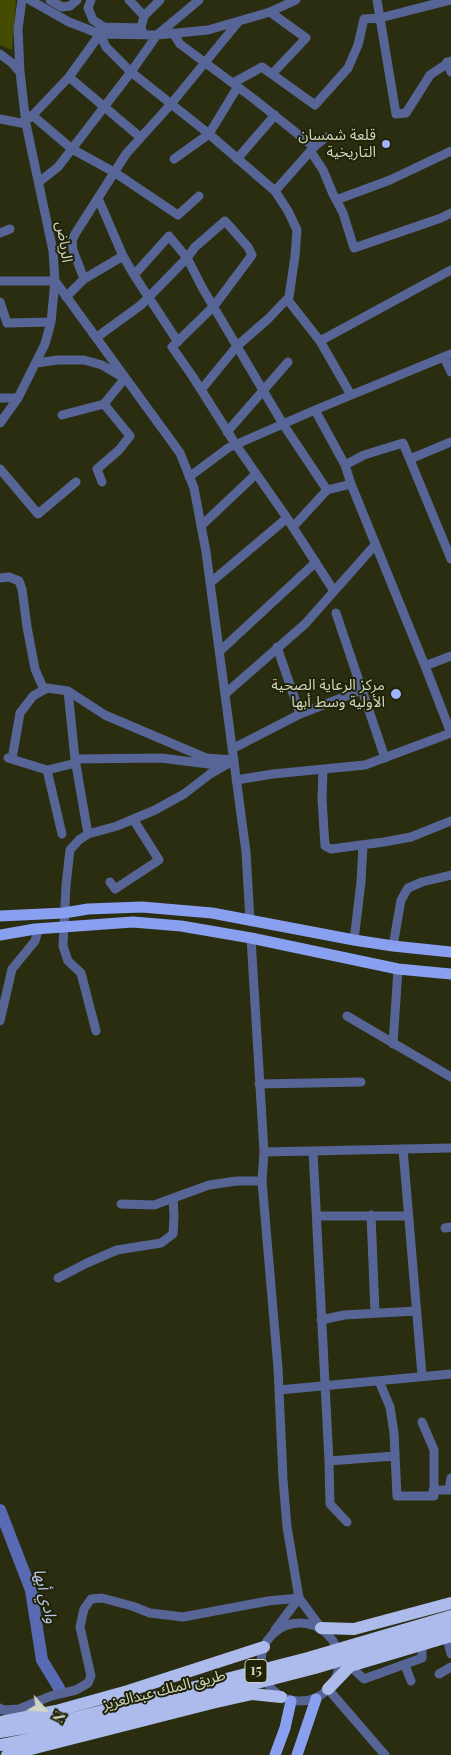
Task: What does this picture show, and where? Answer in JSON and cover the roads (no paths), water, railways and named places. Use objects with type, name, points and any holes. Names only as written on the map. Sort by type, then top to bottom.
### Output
[{"type":"highway","points":[[321,1628],[354,1629],[451,1603]]},
{"type":"highway","name":"طريق الملك عبدالعزيز","points":[[0,1745],[451,1616]]},
{"type":"highway","points":[[328,1689],[350,1666],[422,1645],[450,1634]]},
{"type":"highway","name":"طريق الملك عبدالعزيز","points":[[2,1725],[60,1728],[450,1634]]},
{"type":"highway","points":[[2,1725],[128,1691],[267,1642]]},
{"type":"highway","points":[[7,1755],[212,1702],[252,1694],[286,1699]]},
{"type":"main road","points":[[0,916],[142,907],[212,913],[354,940],[451,952]]},
{"type":"main road","points":[[0,935],[35,929],[133,922],[181,926],[251,938],[398,969],[451,974]]},
{"type":"main road","points":[[275,1755],[285,1728],[286,1699]]},
{"type":"main road","points":[[297,1755],[316,1699]]},
{"type":"street","name":"الرياض","points":[[0,422],[18,398],[44,344],[50,322],[55,281],[53,251],[26,124],[20,72],[18,29],[22,0]]},
{"type":"street","points":[[30,0],[69,22],[100,34],[142,31]]},
{"type":"street","points":[[50,0],[62,7],[70,6],[77,0]]},
{"type":"street","points":[[91,0],[88,8],[93,20],[104,27],[142,31],[157,35],[208,30],[270,12],[296,0]]},
{"type":"street","points":[[129,0],[144,16]]},
{"type":"street","points":[[142,31],[144,16],[160,0]]},
{"type":"street","points":[[39,182],[58,167],[157,35],[198,0]]},
{"type":"street","points":[[377,0],[396,114],[406,113],[430,75],[449,61],[451,72]]},
{"type":"street","points":[[174,159],[209,134],[235,85],[262,66],[315,105],[348,68],[358,45],[364,19],[380,18],[450,0]]},
{"type":"street","points":[[270,12],[306,38],[272,74]]},
{"type":"street","points":[[84,279],[73,250],[72,242],[75,234],[114,172],[140,136],[171,104],[240,21]]},
{"type":"street","points":[[173,33],[180,44],[275,116],[312,150],[324,170],[343,213],[354,248],[451,213]]},
{"type":"street","points":[[100,34],[106,47],[131,72],[209,134],[276,191],[288,210],[297,230],[289,297],[268,319],[237,346],[201,390]]},
{"type":"street","points":[[0,119],[26,124],[32,115],[69,77],[100,34]]},
{"type":"street","points":[[0,54],[20,72]]},
{"type":"street","points":[[69,77],[140,136]]},
{"type":"street","points":[[32,115],[72,149],[114,172],[178,215],[199,196]]},
{"type":"street","points":[[237,159],[275,116]]},
{"type":"street","points":[[276,191],[326,137]]},
{"type":"street","points":[[336,200],[390,180],[451,151]]},
{"type":"street","points":[[98,198],[123,256],[178,342]]},
{"type":"street","points":[[97,337],[149,297],[187,258],[204,237],[225,221],[248,247],[252,255],[214,306],[172,348],[334,591]]},
{"type":"street","points":[[0,233],[10,229]]},
{"type":"street","points":[[134,275],[169,236],[187,258],[283,424],[327,490]]},
{"type":"street","points":[[66,297],[84,279],[123,256]]},
{"type":"street","points":[[320,341],[451,271]]},
{"type":"street","points":[[0,281],[55,281],[180,453],[194,488],[202,526],[246,852],[250,921]]},
{"type":"street","points":[[287,299],[320,341],[351,395]]},
{"type":"street","points":[[0,302],[7,323],[50,322]]},
{"type":"street","points":[[189,478],[228,448],[314,410],[448,356],[451,372]]},
{"type":"street","points":[[36,363],[58,360],[84,360],[102,365],[125,378]]},
{"type":"street","points":[[227,432],[288,362]]},
{"type":"street","points":[[62,415],[104,404],[125,378]]},
{"type":"street","points":[[0,398],[18,398]]},
{"type":"street","points":[[102,482],[97,469],[119,450],[130,436],[104,404]]},
{"type":"street","points":[[236,780],[273,774],[365,765],[451,733],[426,666],[375,545],[345,465],[314,410]]},
{"type":"street","points":[[410,459],[451,442]]},
{"type":"street","points":[[345,465],[364,455],[403,443],[451,559]]},
{"type":"street","points":[[0,469],[38,514],[76,482]]},
{"type":"street","points":[[202,526],[256,474]]},
{"type":"street","points":[[293,527],[327,490],[351,484]]},
{"type":"street","points":[[210,583],[287,518]]},
{"type":"street","points":[[225,694],[305,624],[375,545]]},
{"type":"street","points":[[220,652],[316,562]]},
{"type":"street","points":[[0,578],[9,577],[19,581],[22,589],[35,669],[44,690]]},
{"type":"street","points":[[336,613],[385,758]]},
{"type":"street","points":[[277,648],[300,714]]},
{"type":"street","points":[[426,666],[451,656]]},
{"type":"street","points":[[224,766],[161,758],[75,761],[46,770],[10,758],[20,713],[33,696],[47,688],[68,691],[105,715],[206,758],[234,760]]},
{"type":"street","points":[[232,749],[300,714],[362,690]]},
{"type":"street","points":[[68,691],[75,761],[88,834]]},
{"type":"street","points":[[96,1031],[81,973],[68,961],[63,946],[70,850],[78,840],[88,834],[117,826],[155,810],[184,794],[210,774],[234,760]]},
{"type":"street","points":[[46,770],[62,834]]},
{"type":"street","points":[[323,770],[322,799],[325,846],[331,849],[411,836],[451,822]]},
{"type":"street","points":[[110,882],[116,889],[160,860],[134,819]]},
{"type":"street","points":[[354,940],[363,845]]},
{"type":"street","points":[[393,946],[401,900],[408,888],[422,882],[451,875]]},
{"type":"street","points":[[0,1021],[12,969],[35,941],[37,934],[35,929]]},
{"type":"street","points":[[251,938],[264,1152],[262,1181],[279,1390],[287,1527],[299,1598],[337,1646],[340,1658],[340,1670],[328,1689],[316,1699],[304,1702],[286,1699],[272,1690],[265,1680],[261,1658],[267,1642],[299,1598]]},
{"type":"street","points":[[393,1044],[398,969]]},
{"type":"street","points":[[347,1016],[451,1077]]},
{"type":"street","points":[[259,1084],[361,1082]]},
{"type":"street","points":[[403,1148],[422,1375]]},
{"type":"street","points":[[264,1152],[451,1148]]},
{"type":"street","points":[[313,1151],[324,1387],[330,1460],[330,1504],[347,1522]]},
{"type":"street","points":[[120,1204],[154,1205],[209,1185],[237,1181],[262,1181]]},
{"type":"street","points":[[58,1278],[117,1250],[160,1243],[173,1234],[173,1198]]},
{"type":"street","points":[[371,1215],[374,1312]]},
{"type":"street","points":[[317,1216],[408,1216]]},
{"type":"street","points":[[321,1320],[344,1315],[374,1312],[416,1311]]},
{"type":"street","points":[[279,1390],[324,1387],[335,1384],[380,1381],[422,1375],[451,1374]]},
{"type":"street","points":[[380,1381],[390,1407],[394,1432],[397,1496],[434,1496],[434,1450],[422,1422]]},
{"type":"street","points":[[330,1460],[394,1456]]},
{"type":"street","points":[[433,1490],[449,1490],[451,1478]]},
{"type":"street","points":[[0,1708],[2,1710],[19,1709],[51,1696],[76,1690],[88,1683],[92,1676],[80,1627],[84,1609],[91,1599],[102,1598],[150,1613],[183,1617],[268,1601],[299,1598]]},
{"type":"street","points":[[267,1642],[279,1629],[289,1624],[300,1622],[321,1628]]},
{"type":"street","points":[[450,1634],[451,1654]]},
{"type":"street","points":[[350,1666],[364,1679],[422,1658],[422,1645]]},
{"type":"street","points":[[405,1665],[411,1681]]},
{"type":"street","points":[[439,1674],[451,1667]]},
{"type":"street","points":[[328,1689],[385,1755]]},
{"type":"street","points":[[2,1725],[19,1709]]},
{"type":"waterway","name":"وادي أبها","points":[[0,1510],[31,1590],[42,1660],[59,1688]]},
{"type":"place","name":"قلعة شمسان التاريخية","points":[[386,144]]},
{"type":"place","name":"مركز الرعاية الصحية الأولية وسط أبها","points":[[396,694]]}]
